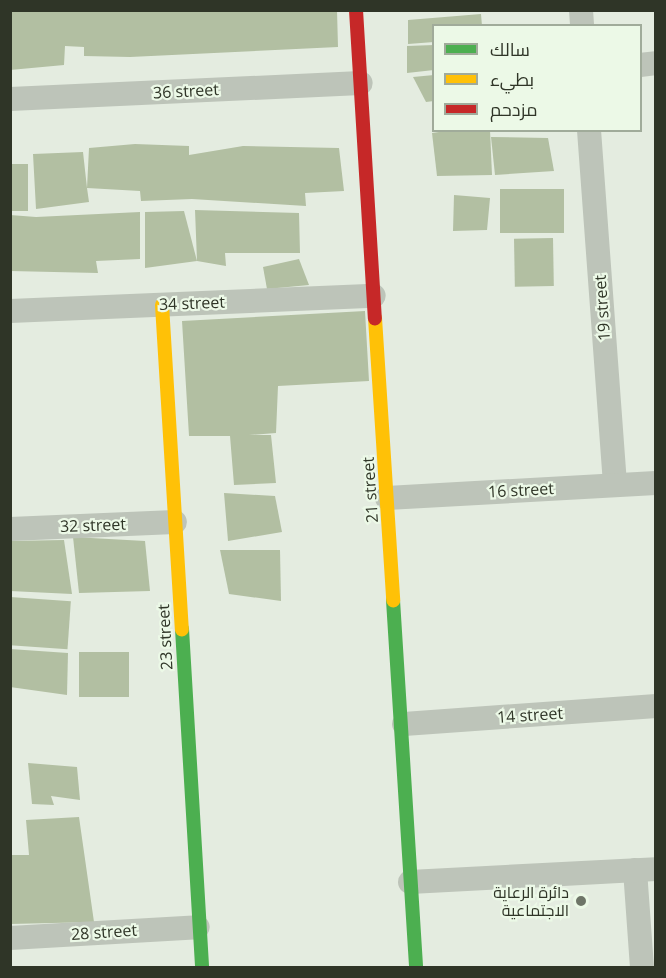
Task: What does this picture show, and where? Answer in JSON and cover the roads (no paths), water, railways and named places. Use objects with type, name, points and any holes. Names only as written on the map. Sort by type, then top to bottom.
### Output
[{"type":"street","name":"21 street","points":[[356,10],[387,498],[404,724],[416,968]]},
{"type":"street","name":"36 street","points":[[10,99],[361,83]]},
{"type":"street","name":"19 street","points":[[589,132],[615,485]]},
{"type":"street","name":"34 street","points":[[10,311],[374,296]]},
{"type":"street","name":"23 street","points":[[162,305],[202,968]]},
{"type":"street","name":"16 street","points":[[387,498],[656,483]]},
{"type":"street","name":"32 street","points":[[10,528],[175,522]]},
{"type":"street","name":"14 street","points":[[404,724],[656,706]]},
{"type":"street","points":[[410,882],[645,869],[642,968]]},
{"type":"street","name":"28 street","points":[[10,938],[198,927]]},
{"type":"place","name":"دائرة الرعاية الاجتماعية","points":[[581,901]]}]
